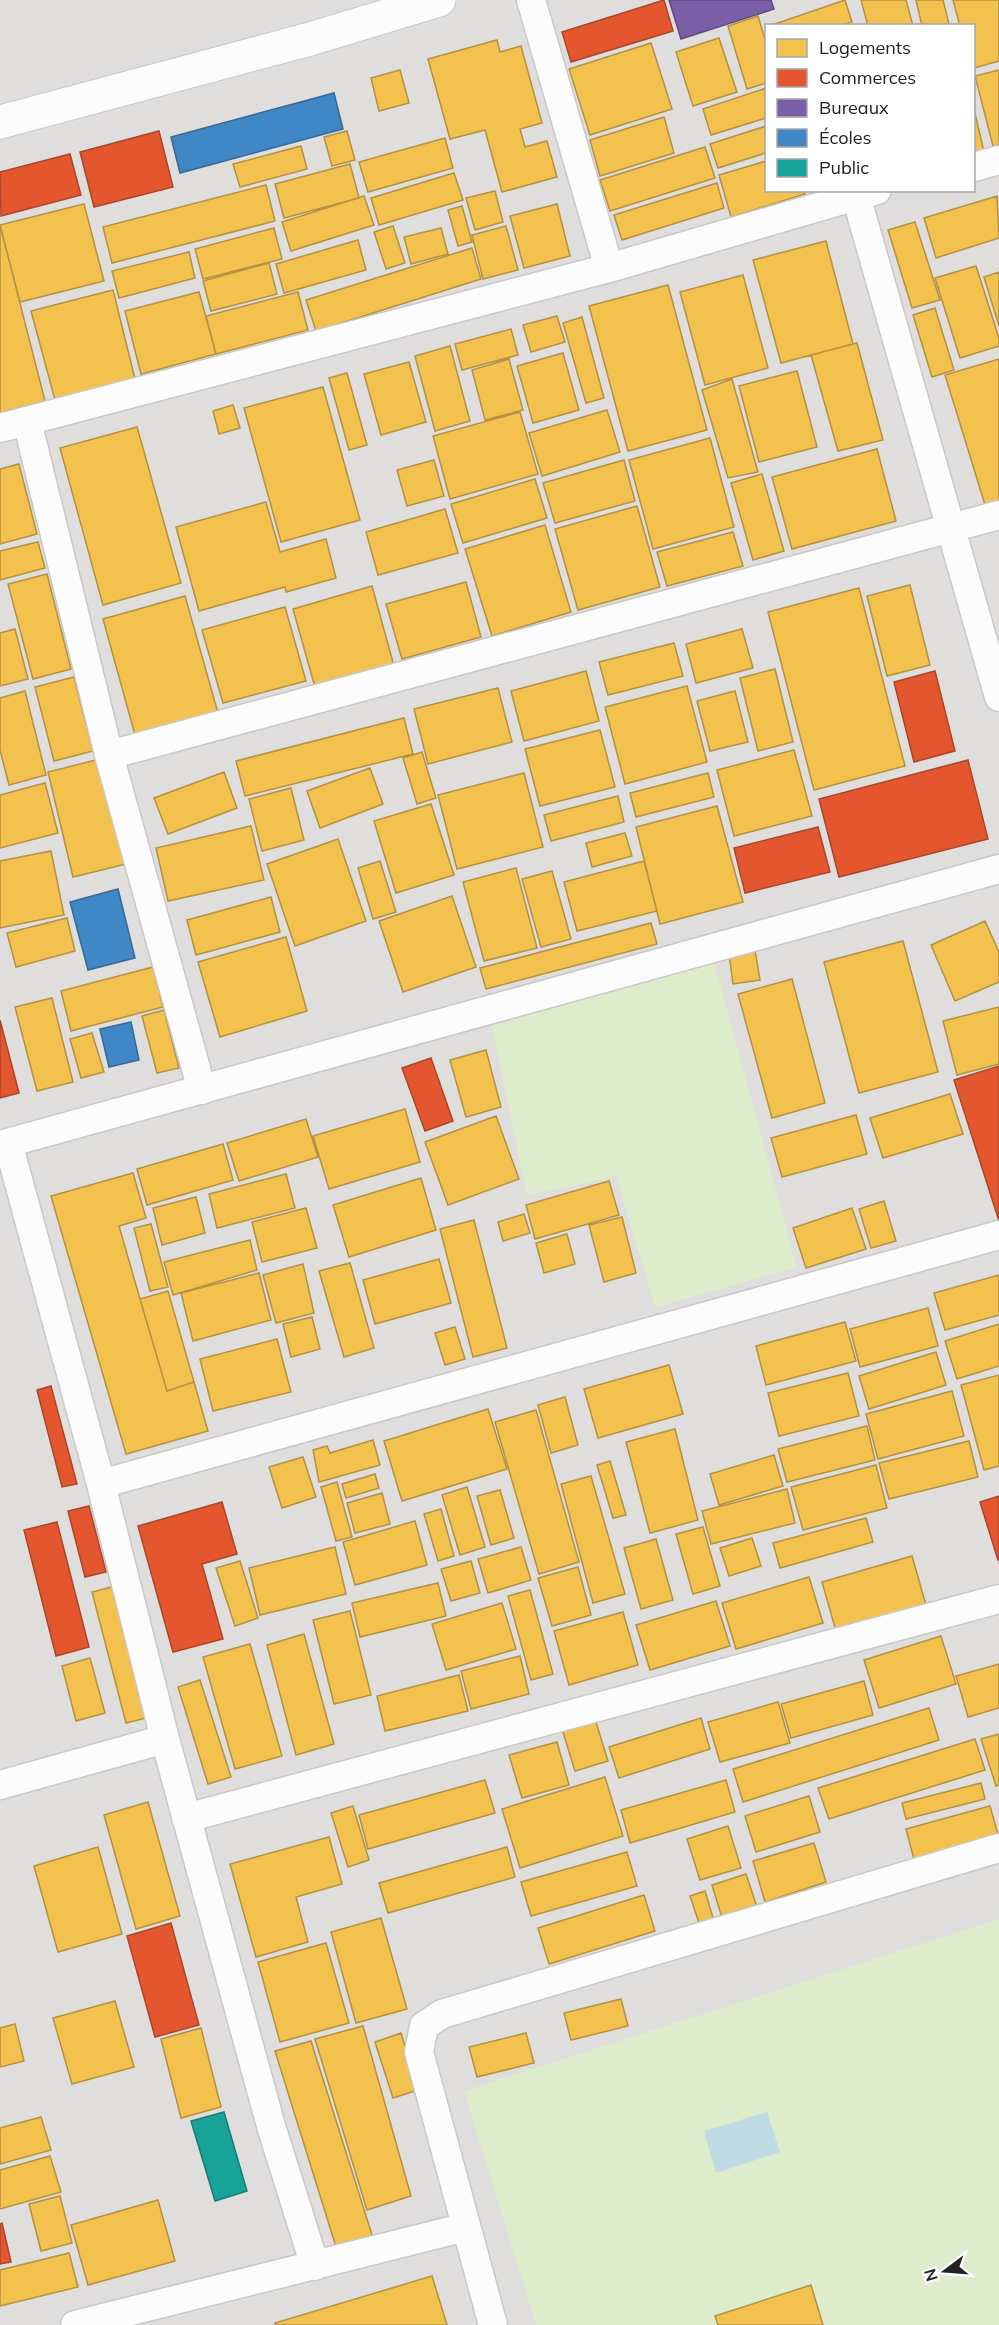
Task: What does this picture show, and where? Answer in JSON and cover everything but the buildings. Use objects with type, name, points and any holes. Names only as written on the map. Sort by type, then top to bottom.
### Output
[{"type":"street","points":[[0,122],[310,39],[439,0]]},
{"type":"street","points":[[531,0],[609,268]]},
{"type":"street","points":[[975,167],[999,160]]},
{"type":"street","points":[[0,428],[609,268],[867,193],[950,530],[999,697]]},
{"type":"street","points":[[27,421],[109,755],[202,1090]]},
{"type":"street","points":[[109,755],[999,515]]},
{"type":"street","points":[[315,2266],[271,2126],[165,1739],[101,1484],[4,1144],[999,869]]},
{"type":"street","points":[[101,1484],[999,1235]]},
{"type":"street","points":[[186,1818],[999,1599]]},
{"type":"street","points":[[0,1785],[165,1739]]},
{"type":"street","points":[[492,2325],[419,2052],[424,2026],[442,2014],[999,1848]]},
{"type":"street","points":[[75,2325],[466,2227]]},
{"type":"shaded area","points":[[0,0],[999,0],[999,2325],[0,2325]]},
{"type":"green space","points":[[710,948],[797,1267],[655,1307],[616,1177],[527,1195],[489,1012]]},
{"type":"green space","points":[[999,1919],[999,2325],[536,2325],[464,2091]]},
{"type":"water","points":[[767,2112],[780,2152],[716,2173],[704,2131]]}]
